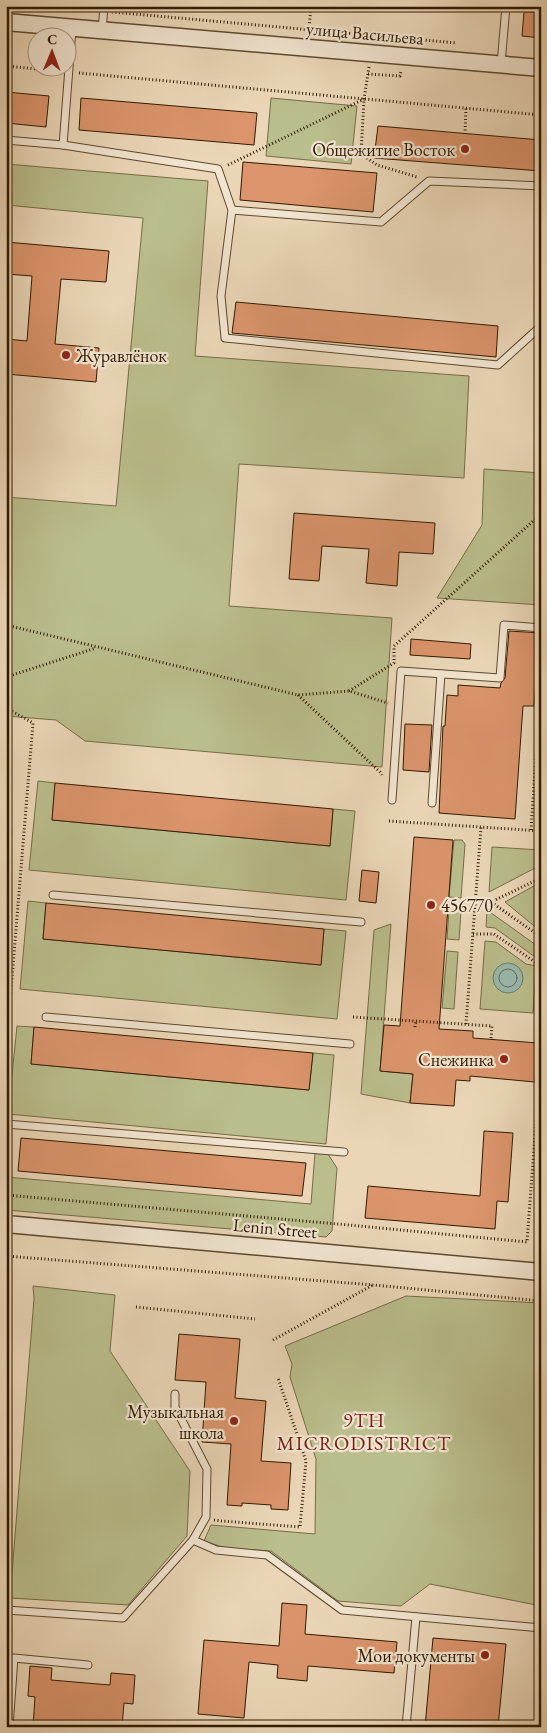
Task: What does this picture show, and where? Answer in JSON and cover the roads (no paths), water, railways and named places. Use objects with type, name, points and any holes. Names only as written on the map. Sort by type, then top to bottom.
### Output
[{"type":"street","name":"улица Васильева","points":[[6,22],[63,28]]},
{"type":"street","name":"улица Васильева","points":[[78,29],[541,68]]},
{"type":"street","name":"Lenin Street","points":[[6,1224],[541,1272]]},
{"type":"lane","points":[[501,64],[506,6]]},
{"type":"lane","points":[[102,31],[103,8]]},
{"type":"lane","points":[[63,145],[68,78]]},
{"type":"lane","points":[[6,140],[63,145],[218,169],[232,210],[220,296],[225,338],[498,365],[541,326]]},
{"type":"lane","points":[[232,210],[381,222],[429,181],[541,186]]},
{"type":"lane","points":[[392,800],[401,671],[500,678],[504,625],[541,628]]},
{"type":"lane","points":[[432,803],[441,674]]},
{"type":"lane","points":[[53,895],[362,922]]},
{"type":"lane","points":[[46,1017],[350,1044]]},
{"type":"lane","points":[[6,1124],[344,1152]]},
{"type":"lane","points":[[6,1610],[124,1618],[193,1540],[206,1518],[207,1469],[175,1407],[175,1394]]},
{"type":"lane","points":[[193,1540],[216,1550],[267,1555],[342,1610],[541,1628]]},
{"type":"lane","points":[[406,1727],[416,1617]]},
{"type":"lane","points":[[9,1727],[14,1658],[88,1665]]},
{"type":"water","points":[[508,963],[514,964],[522,972],[522,984],[514,992],[508,993],[502,992],[494,984],[493,978],[494,972],[502,964]]},
{"type":"place","name":"Общежитие Восток","points":[[465,149]]},
{"type":"place","name":"Журавлёнок","points":[[66,355]]},
{"type":"place","name":"456770","points":[[431,905]]},
{"type":"place","name":"Снежинка","points":[[504,1059]]},
{"type":"place","name":"Музыкальная школа","points":[[234,1421]]},
{"type":"place","name":"Мои документы","points":[[485,1655]]},
{"type":"district","name":"9TH MICRODISTRICT","points":[[364,1432]]}]
